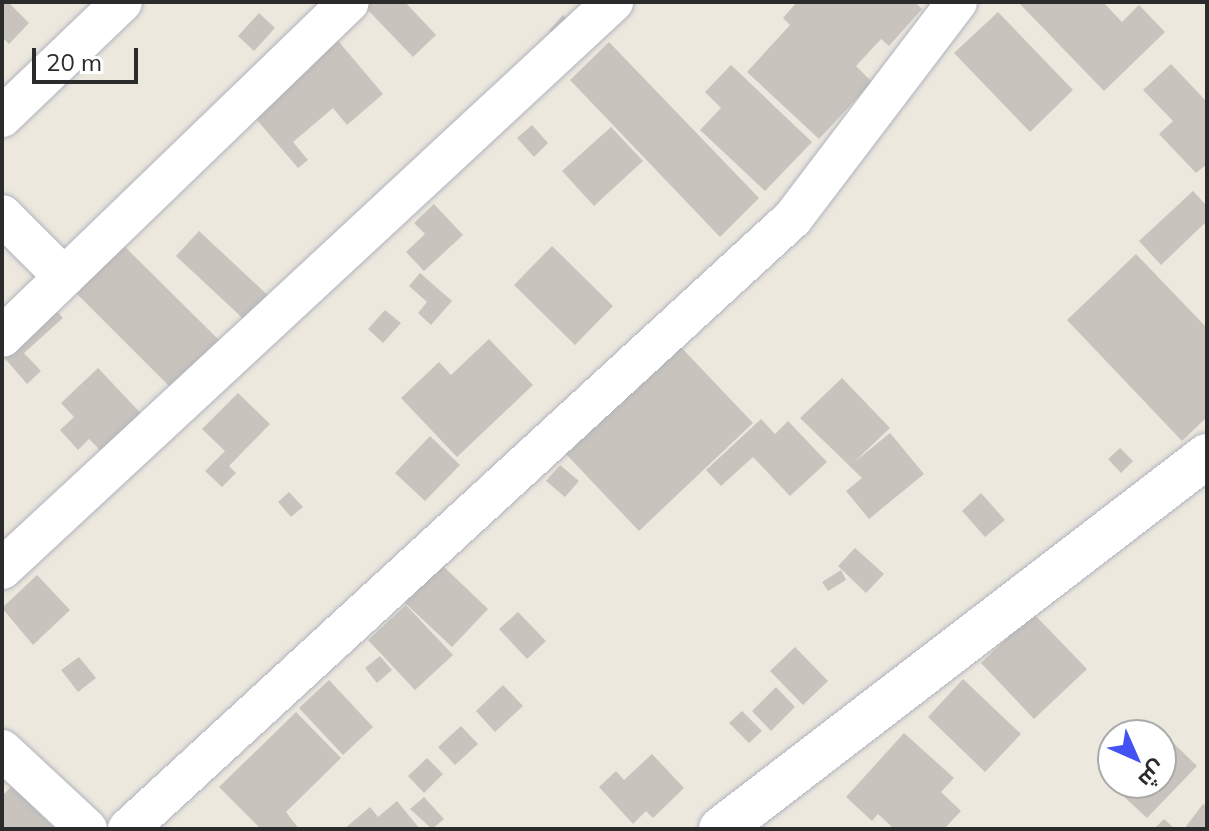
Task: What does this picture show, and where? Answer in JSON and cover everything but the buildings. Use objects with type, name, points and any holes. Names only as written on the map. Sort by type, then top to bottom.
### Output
[{"type":"street","points":[[2,117],[122,2]]},
{"type":"street","points":[[2,337],[349,2]]},
{"type":"street","points":[[2,569],[613,2]]},
{"type":"street","points":[[128,829],[793,218],[957,2]]},
{"type":"street","points":[[2,215],[64,277]]},
{"type":"street","points":[[721,829],[1207,456]]},
{"type":"street","points":[[2,750],[87,829]]}]
